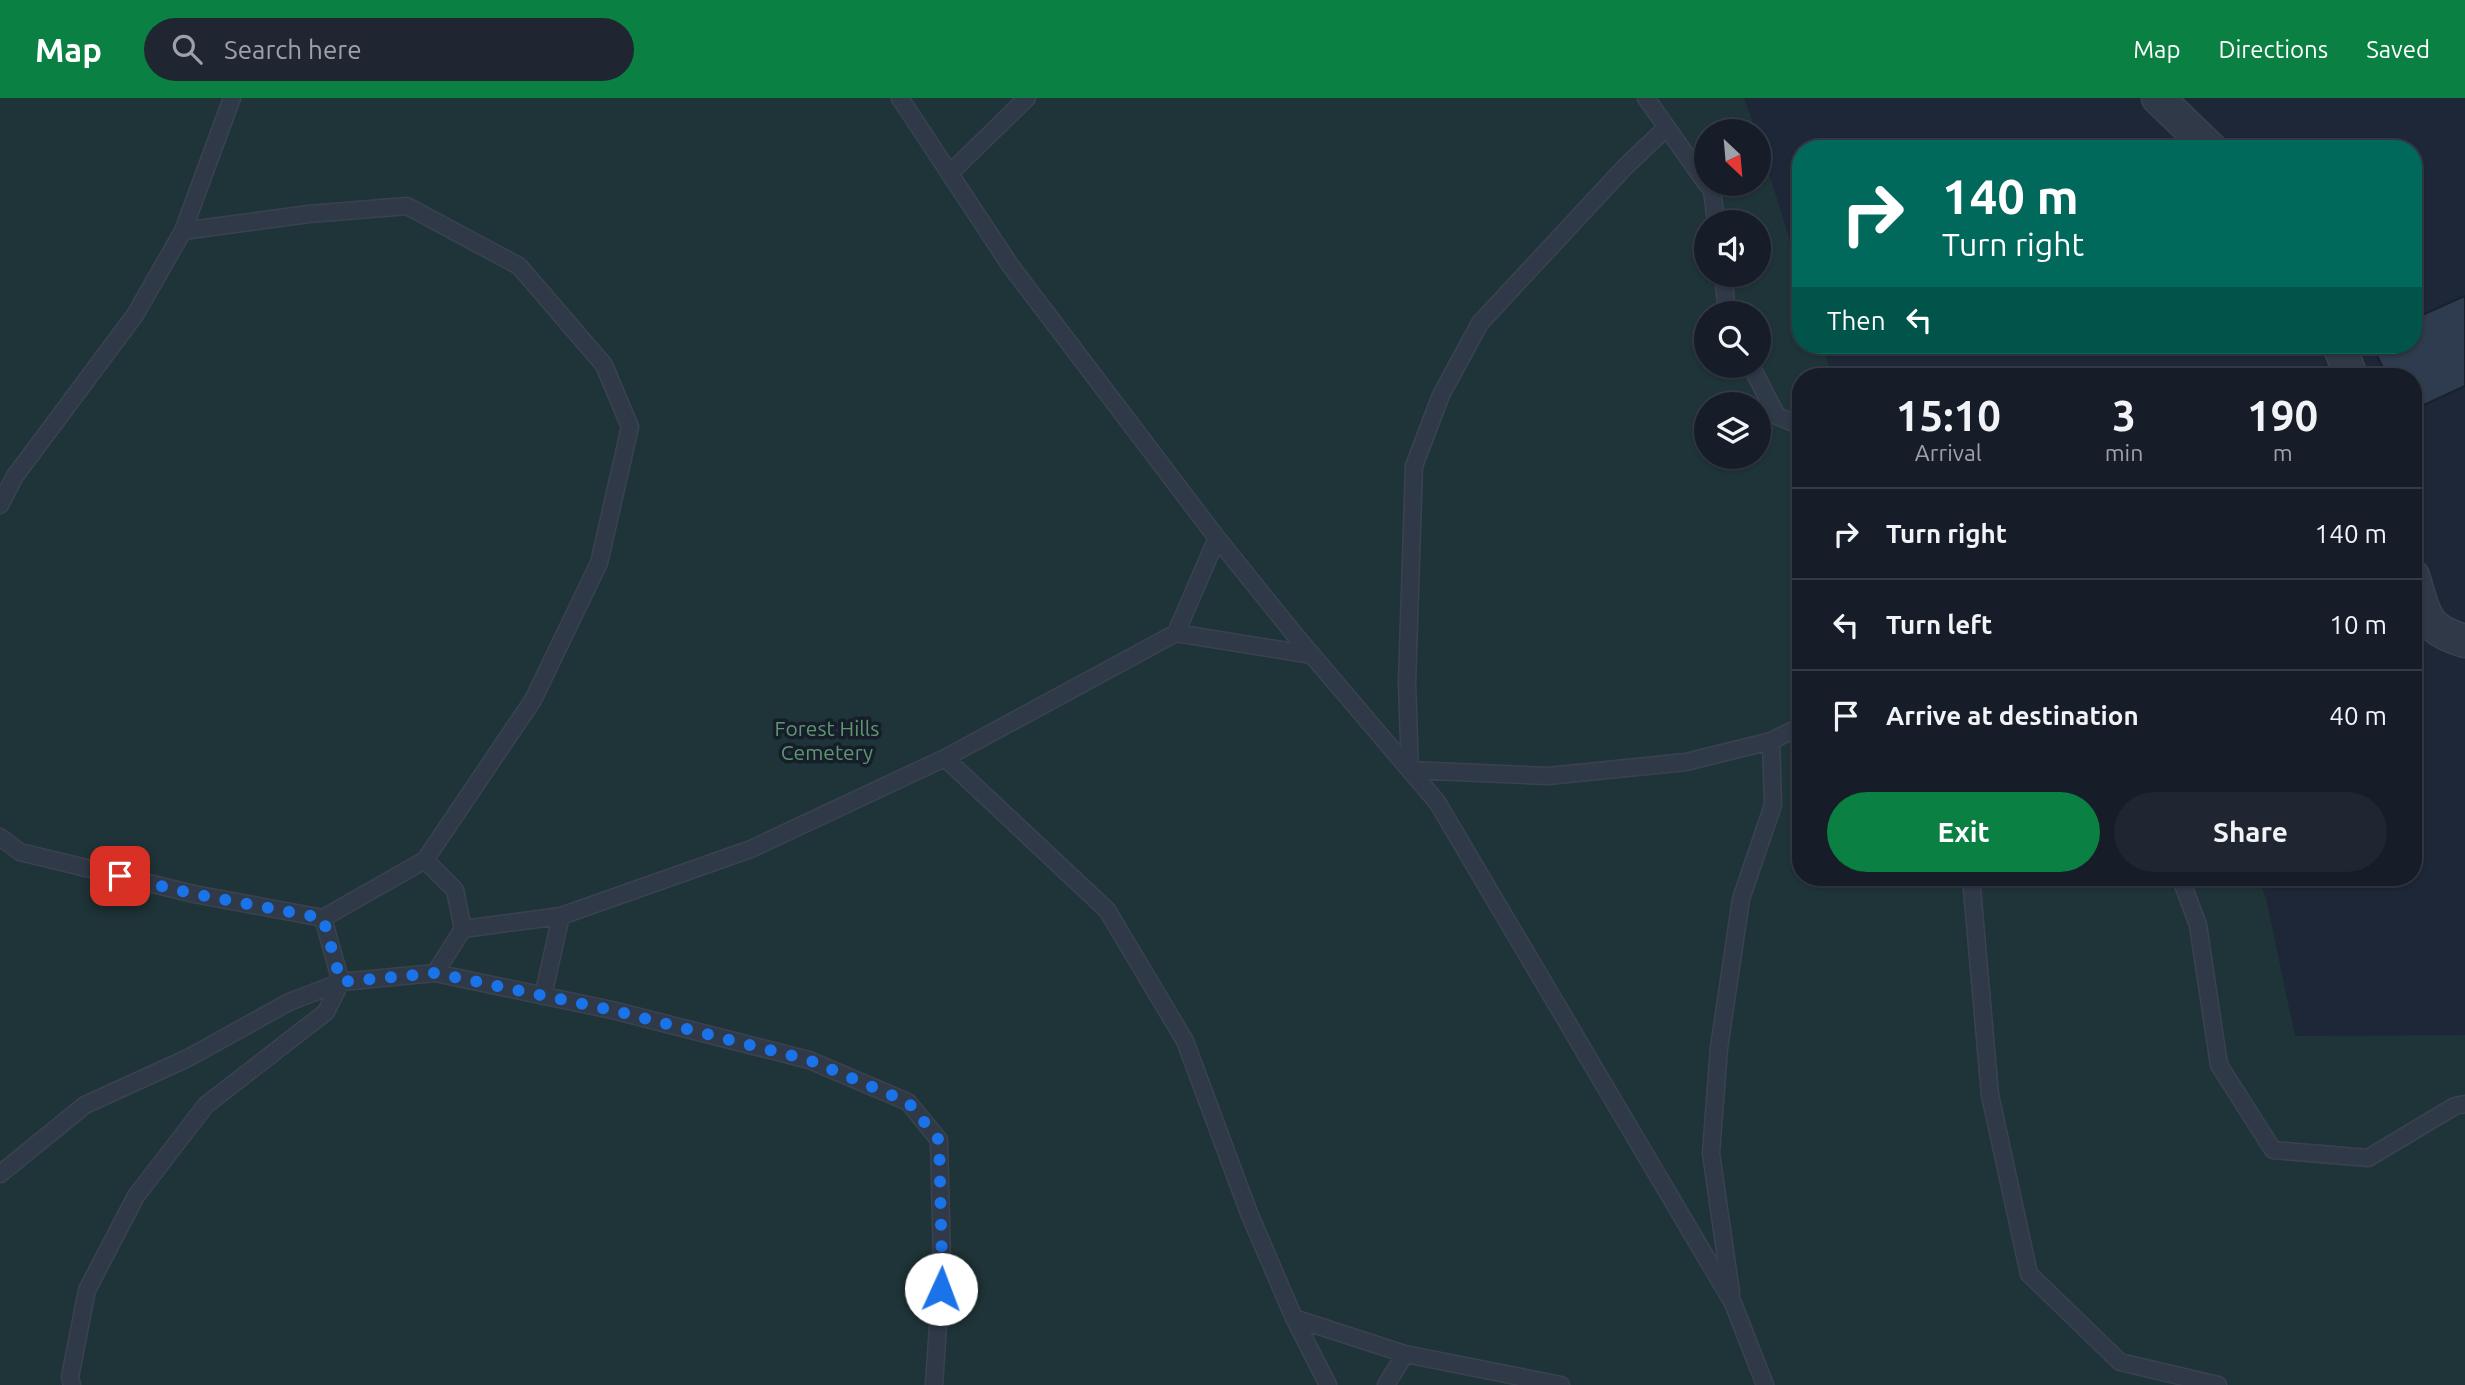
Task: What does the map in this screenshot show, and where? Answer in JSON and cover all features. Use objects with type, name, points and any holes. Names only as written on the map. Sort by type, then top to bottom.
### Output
[{"type":"street","points":[[2158,98],[2202,140]]},
{"type":"street","points":[[2422,604],[2427,620],[2446,636],[2465,641]]},
{"type":"lane","points":[[0,505],[16,476],[135,315],[183,231],[232,98]]},
{"type":"lane","points":[[900,98],[1010,265],[1217,538],[1437,802],[1733,1303],[1765,1385]]},
{"type":"lane","points":[[950,173],[1027,98]]},
{"type":"lane","points":[[1646,98],[1694,166]]},
{"type":"lane","points":[[1410,770],[1407,683],[1414,466],[1441,395],[1480,323],[1625,167],[1666,128]]},
{"type":"lane","points":[[0,837],[20,852],[194,894],[323,918],[425,860],[533,700],[598,563],[630,427],[604,365],[519,266],[407,206],[309,214],[183,231]]},
{"type":"lane","points":[[1757,378],[1777,416],[1792,422]]},
{"type":"lane","points":[[1176,633],[1217,538]]},
{"type":"lane","points":[[463,929],[561,916],[751,849],[945,758],[1176,633],[1312,655]]},
{"type":"lane","points":[[1410,770],[1548,776],[1686,762],[1771,741],[1792,730]]},
{"type":"lane","points":[[1733,1303],[1711,1153],[1718,1048],[1741,899],[1773,804],[1771,741]]},
{"type":"lane","points":[[945,758],[1107,910],[1185,1041],[1249,1213],[1294,1318],[1328,1385]]},
{"type":"lane","points":[[425,860],[455,890],[463,929],[435,973]]},
{"type":"lane","points":[[1972,886],[1990,1095],[2029,1274],[2120,1362],[2218,1385]]},
{"type":"lane","points":[[2183,886],[2198,925],[2219,1065],[2273,1150],[2368,1158],[2455,1106],[2465,1104]]},
{"type":"lane","points":[[543,996],[561,916]]},
{"type":"lane","points":[[72,1385],[70,1377],[87,1290],[136,1196],[206,1105],[326,1012],[341,982],[323,918]]},
{"type":"lane","points":[[0,1174],[86,1105],[188,1058],[289,1002],[341,982],[435,973],[612,1010],[809,1060],[908,1102],[939,1140],[942,1265],[934,1385]]},
{"type":"lane","points":[[1294,1318],[1405,1354],[1561,1385]]},
{"type":"lane","points":[[1386,1385],[1405,1354]]},
{"type":"green space","name":"Forest Hills Cemetery","points":[[0,98],[1744,98],[1752,119],[1694,119],[1694,196],[1771,196],[1771,180],[1792,247],[1792,354],[1825,354],[1829,368],[1792,368],[1792,886],[2261,886],[2266,898],[2295,1036],[2465,1035],[2465,1385],[0,1385]]},
{"type":"building","points":[[2465,296],[2465,386],[2422,406],[2422,368],[2383,368],[2376,354],[2422,354],[2422,315]]},
{"type":"route","points":[[120,876],[194,894],[323,918],[341,982],[435,973],[612,1010],[809,1060],[908,1102],[939,1140],[941,1289]]}]
